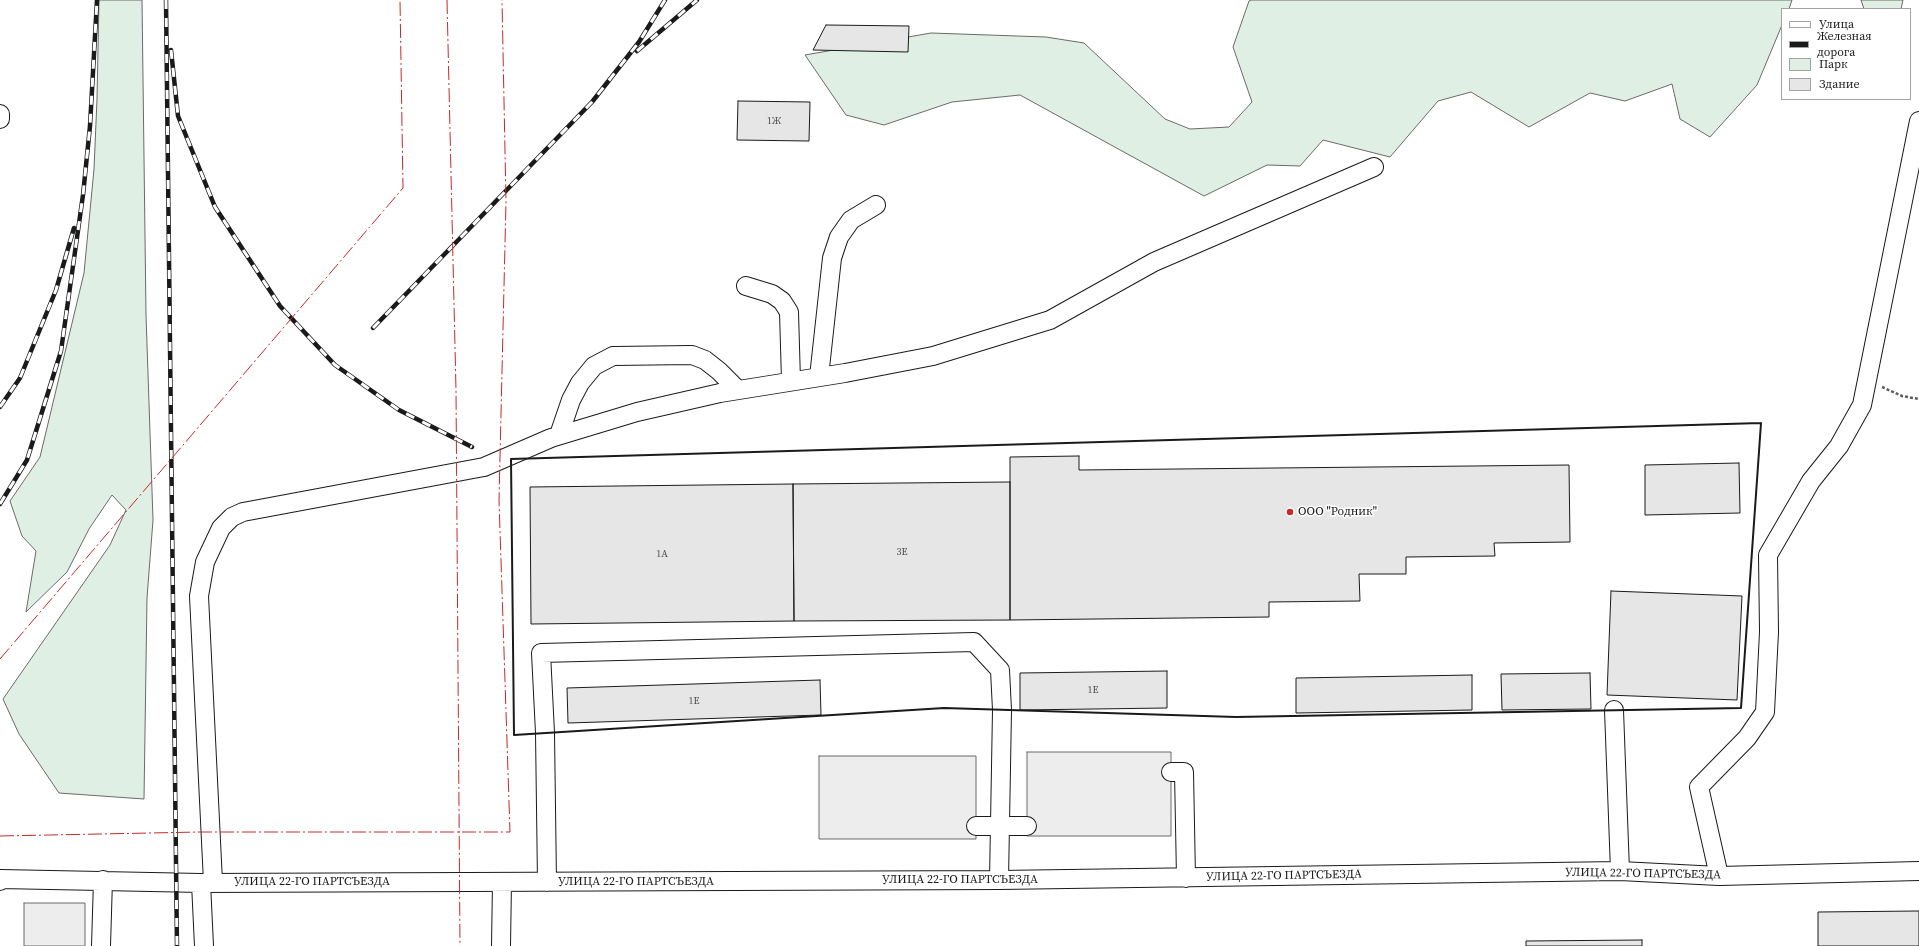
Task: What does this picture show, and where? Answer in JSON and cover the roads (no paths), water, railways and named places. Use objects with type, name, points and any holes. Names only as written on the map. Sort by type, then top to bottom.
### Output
[{"type":"street","points":[[0,114],[0,119]]},
{"type":"street","points":[[1719,876],[1699,787],[1747,738],[1765,712],[1770,632],[1768,555],[1810,481],[1839,446],[1862,405],[1919,121]]},
{"type":"street","points":[[205,946],[207,883],[199,596],[205,562],[221,528],[232,517],[243,512],[484,467],[559,435],[637,412],[738,390],[933,356],[1050,320],[1154,262],[1374,167]]},
{"type":"street","points":[[819,377],[831,266],[839,237],[851,220],[876,205]]},
{"type":"street","points":[[746,286],[772,294],[782,301],[789,312],[791,381]]},
{"type":"street","points":[[559,435],[571,400],[580,383],[594,366],[613,356],[692,355],[705,360],[719,371],[738,390]]},
{"type":"street","points":[[547,882],[545,733],[541,653],[974,642],[1000,670],[1002,710],[999,880]]},
{"type":"street","points":[[1614,710],[1620,871]]},
{"type":"street","points":[[1171,772],[1184,772],[1178,817],[1186,878]]},
{"type":"street","points":[[976,826],[1027,826]]},
{"type":"street","name":"УЛИЦА 22-ГО ПАРТСЪЕЗДА","points":[[0,880],[103,880],[207,883],[999,880],[1620,871],[1719,876],[1919,871]]},
{"type":"street","points":[[101,946],[103,880]]},
{"type":"street","points":[[501,946],[502,882]]},
{"type":"railway","points":[[0,504],[27,460],[61,351],[83,195],[90,126],[97,0]]},
{"type":"railway","points":[[166,0],[177,946]]},
{"type":"railway","points":[[373,328],[592,102],[639,42],[665,0]]},
{"type":"railway","points":[[637,51],[697,0]]},
{"type":"railway","points":[[171,50],[178,116],[215,207],[280,306],[335,365],[399,410],[472,447]]},
{"type":"railway","points":[[0,407],[20,378],[56,290],[74,228]]},
{"type":"place","name":"ООО \"Родник\"","points":[[1290,512]]}]
